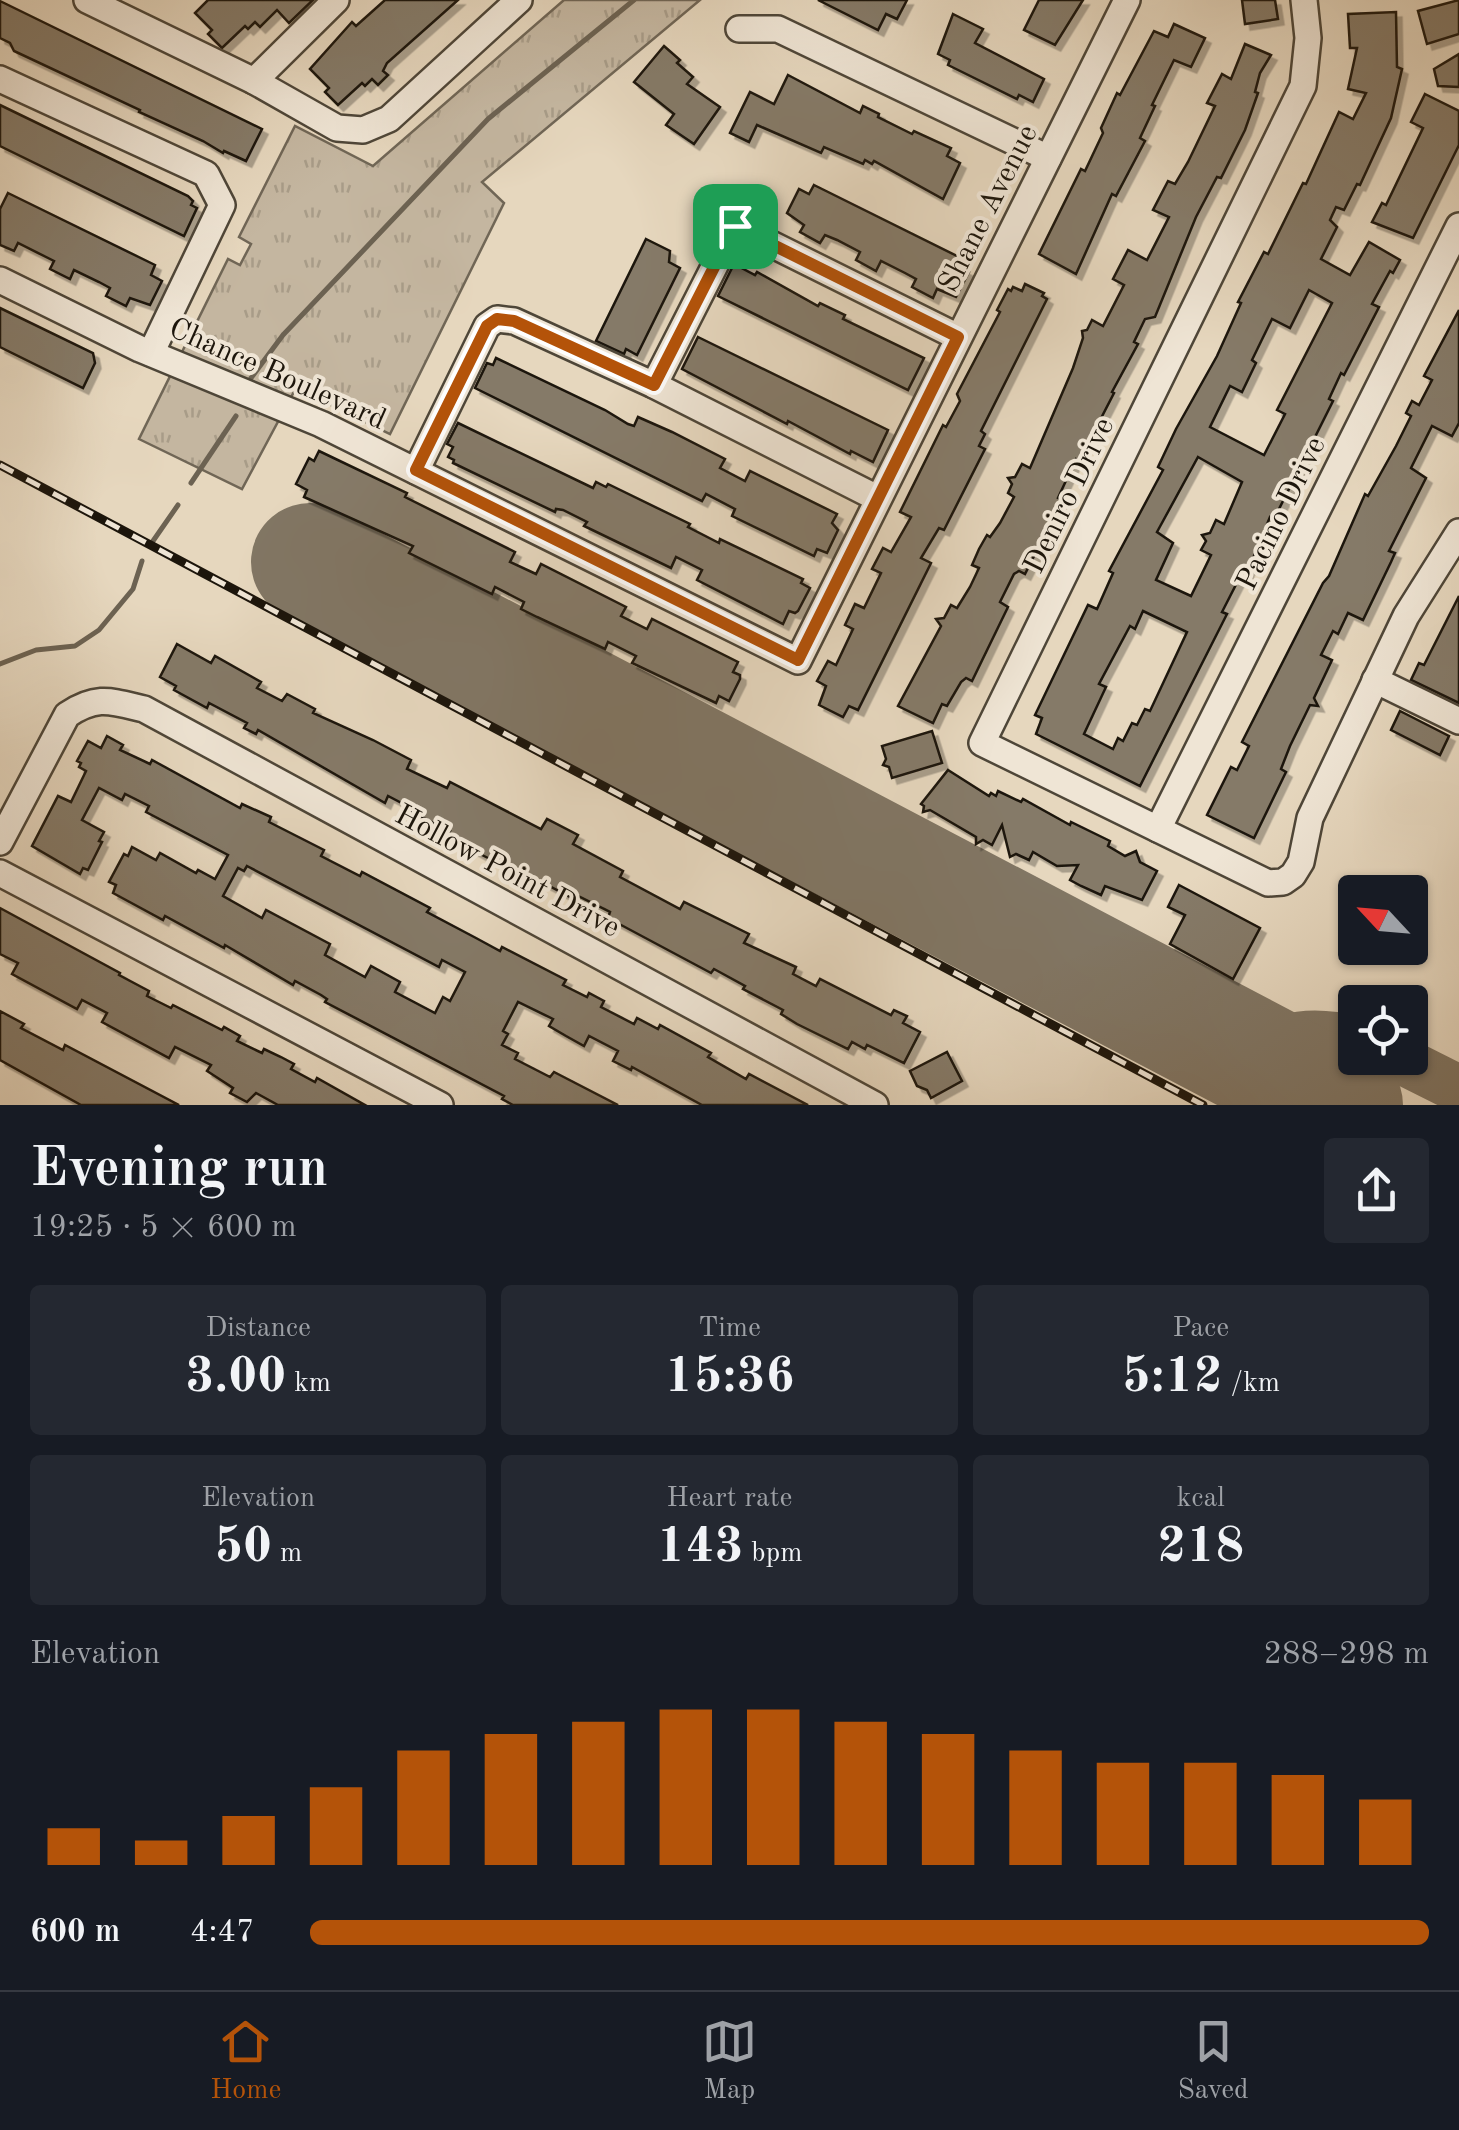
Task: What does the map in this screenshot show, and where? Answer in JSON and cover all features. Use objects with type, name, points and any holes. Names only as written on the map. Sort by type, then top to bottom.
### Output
[{"type":"street","points":[[87,0],[140,12],[337,128],[363,130],[389,119],[511,2]]},
{"type":"street","points":[[254,81],[336,0]]},
{"type":"street","name":"Shane Avenue","points":[[798,660],[1127,0]]},
{"type":"street","name":"Deniro Drive","points":[[1304,0],[1308,38],[1303,86],[982,743],[1248,874],[1268,883],[1283,882],[1301,862],[1310,818],[1376,680]]},
{"type":"street","points":[[739,29],[778,28],[1048,158]]},
{"type":"street","points":[[0,78],[206,174],[222,205],[151,354]]},
{"type":"street","points":[[654,385],[735,226],[958,337]]},
{"type":"street","name":"Pacino Drive","points":[[1158,829],[1459,226]]},
{"type":"street","name":"Chance Boulevard","points":[[0,280],[151,354],[321,424],[798,660]]},
{"type":"street","points":[[416,470],[487,326],[497,319],[514,321],[654,385],[877,498]]},
{"type":"street","points":[[1459,532],[1406,616],[1376,680],[1459,721]]},
{"type":"street","name":"Hollow Point Drive","points":[[0,842],[67,715],[86,702],[106,700],[144,709],[876,1105]]},
{"type":"street","points":[[0,873],[440,1105]]},
{"type":"green space","points":[[564,0],[700,0],[482,182],[504,203],[390,434],[296,388],[242,489],[139,439],[228,259],[240,265],[251,244],[239,237],[295,126],[373,166]]},
{"type":"building","points":[[208,0],[313,0],[289,23],[277,10],[260,27],[255,22],[248,29],[245,26],[222,48],[208,34],[212,30],[195,13]]},
{"type":"building","points":[[385,0],[458,0],[387,63],[383,71],[388,75],[378,85],[372,79],[365,86],[362,83],[338,105],[325,92],[329,88],[310,69],[352,22],[356,26]]},
{"type":"building","points":[[818,0],[907,0],[897,19],[886,14],[878,30]]},
{"type":"building","points":[[1039,0],[1083,0],[1055,45],[1024,30]]},
{"type":"building","points":[[1242,0],[1275,0],[1278,19],[1245,24]]},
{"type":"building","points":[[1459,0],[1459,34],[1427,44],[1418,11]]},
{"type":"building","points":[[0,1],[262,129],[246,161],[14,51],[10,43],[0,38]]},
{"type":"building","points":[[1396,12],[1397,67],[1402,69],[1391,118],[1360,185],[1357,184],[1344,210],[1336,207],[1330,220],[1337,227],[1321,259],[1350,275],[1369,242],[1400,260],[1372,304],[1379,307],[1344,375],[1341,373],[1329,399],[1333,401],[1274,519],[1270,517],[1247,573],[1243,571],[1222,612],[1227,614],[1140,786],[1036,734],[1042,718],[1035,715],[1088,605],[1097,609],[1113,573],[1109,571],[1163,470],[1158,467],[1217,356],[1241,303],[1238,302],[1264,252],[1268,254],[1303,183],[1306,184],[1339,112],[1353,119],[1366,93],[1348,89],[1357,48],[1350,48],[1348,14]],"holes":[[[1309,290],[1332,303],[1277,410],[1285,414],[1264,455],[1210,427],[1230,386],[1242,392],[1272,319],[1290,328]],[[1198,457],[1242,482],[1224,524],[1216,520],[1210,533],[1202,535],[1206,541],[1201,550],[1211,555],[1191,596],[1156,580],[1173,543],[1157,532]],[[1143,611],[1187,632],[1150,711],[1145,709],[1137,725],[1132,723],[1123,741],[1118,738],[1113,749],[1084,734],[1106,687],[1099,684],[1130,626],[1135,629]]]},
{"type":"building","points":[[953,14],[983,29],[975,43],[1044,79],[1033,102],[1019,95],[1017,99],[948,65],[950,60],[938,54]]},
{"type":"building","points":[[1174,24],[1205,38],[1191,67],[1174,60],[1140,138],[1145,141],[1116,196],[1112,194],[1076,274],[1039,254],[1081,169],[1085,171],[1117,93],[1120,95],[1154,31],[1168,37]]},
{"type":"building","points":[[1245,44],[1271,55],[1260,73],[1255,92],[1258,93],[1245,130],[1196,217],[1155,317],[1145,319],[1134,342],[1138,344],[1079,461],[1076,459],[1058,498],[1062,500],[1025,574],[1014,574],[1000,602],[1008,607],[972,681],[966,678],[961,682],[947,706],[942,704],[933,723],[898,706],[941,626],[936,619],[944,618],[951,605],[957,608],[979,568],[972,565],[979,549],[1014,497],[1008,493],[1012,484],[1008,478],[1015,477],[1022,464],[1030,468],[1073,368],[1082,331],[1087,330],[1092,320],[1103,326],[1124,285],[1113,279],[1128,250],[1147,260],[1169,217],[1153,210],[1168,181],[1175,184],[1188,162],[1215,106],[1207,103],[1222,74],[1231,79]]},
{"type":"building","points":[[664,46],[693,77],[687,84],[720,107],[694,144],[666,125],[674,114],[634,82]]},
{"type":"building","points":[[1459,54],[1459,87],[1438,86],[1434,69]]},
{"type":"building","points":[[788,75],[860,113],[863,106],[912,134],[914,131],[951,148],[947,156],[960,163],[943,199],[874,161],[872,164],[865,160],[863,164],[824,147],[821,153],[757,125],[749,142],[730,133],[750,92],[774,104]]},
{"type":"building","points":[[1425,94],[1459,111],[1459,145],[1413,238],[1372,222],[1382,203],[1386,205],[1423,128],[1411,122]]},
{"type":"building","points":[[0,105],[188,196],[197,208],[184,236],[0,146]]},
{"type":"building","points":[[814,185],[961,258],[957,266],[969,272],[956,297],[937,289],[933,298],[912,287],[916,279],[881,261],[876,271],[856,260],[860,252],[837,240],[825,235],[820,243],[800,232],[804,225],[787,213],[799,189],[809,194]]},
{"type":"building","points":[[8,193],[155,265],[151,275],[162,281],[150,305],[130,298],[126,306],[106,296],[110,288],[99,282],[74,270],[70,279],[50,269],[54,261],[18,243],[14,251],[0,245],[0,209]]},
{"type":"building","points":[[646,239],[670,251],[669,262],[680,268],[637,355],[626,349],[624,354],[596,341]]},
{"type":"building","points":[[734,264],[755,275],[757,272],[818,306],[820,303],[845,315],[843,319],[924,358],[908,390],[718,296]]},
{"type":"building","points":[[1025,284],[1044,293],[1042,296],[1047,299],[981,431],[985,434],[979,446],[985,449],[944,530],[939,528],[921,558],[931,563],[858,710],[849,706],[843,717],[819,705],[826,686],[817,681],[828,661],[836,665],[853,629],[845,625],[855,604],[864,608],[881,573],[872,569],[883,548],[891,552],[911,517],[900,512],[943,425],[946,427],[960,401],[957,394],[1008,289],[1022,291]]},
{"type":"building","points":[[0,308],[93,353],[95,363],[83,388],[0,347]]},
{"type":"building","points":[[1459,310],[1459,423],[1452,436],[1432,426],[1411,468],[1426,478],[1389,551],[1395,553],[1363,620],[1348,613],[1321,655],[1332,660],[1314,698],[1318,706],[1310,705],[1290,746],[1281,769],[1286,772],[1254,838],[1207,815],[1231,767],[1237,770],[1249,746],[1242,742],[1329,576],[1365,494],[1368,496],[1411,416],[1406,413],[1412,401],[1419,405],[1432,380],[1424,376]]},
{"type":"building","points":[[698,337],[888,430],[873,462],[788,421],[787,424],[682,369]]},
{"type":"building","points":[[496,358],[628,424],[634,426],[638,417],[672,432],[725,459],[720,468],[745,481],[750,471],[837,514],[832,523],[838,530],[827,553],[817,549],[814,556],[732,516],[735,509],[706,494],[702,501],[475,388],[487,363],[493,365]]},
{"type":"building","points":[[458,423],[593,488],[596,482],[606,487],[608,484],[690,524],[688,527],[719,543],[720,539],[803,579],[801,583],[810,588],[798,611],[789,611],[783,624],[697,580],[702,570],[676,557],[671,568],[584,526],[587,522],[563,510],[555,512],[453,463],[448,457],[453,447],[447,444]]},
{"type":"building","points":[[319,451],[515,552],[510,562],[536,574],[541,564],[626,607],[621,616],[647,629],[652,619],[738,662],[733,672],[740,679],[729,701],[719,696],[716,703],[632,663],[636,656],[608,642],[605,649],[537,617],[521,609],[524,602],[495,587],[492,594],[409,553],[413,546],[304,497],[307,490],[296,484],[309,458],[314,461]]},
{"type":"building","points":[[1459,596],[1459,703],[1411,680],[1419,663],[1424,665]]},
{"type":"building","points":[[177,644],[211,663],[215,656],[261,682],[257,688],[282,701],[287,694],[315,709],[313,713],[411,760],[407,769],[447,788],[450,782],[541,829],[547,819],[578,835],[573,844],[623,871],[620,877],[680,909],[684,902],[749,934],[744,943],[796,967],[793,974],[816,986],[820,979],[891,1015],[894,1010],[907,1016],[903,1023],[920,1032],[904,1063],[867,1045],[865,1049],[852,1042],[848,1049],[797,1024],[781,1014],[783,1010],[743,989],[745,986],[714,969],[711,973],[608,918],[610,912],[572,893],[570,897],[499,859],[498,863],[482,855],[447,836],[450,831],[412,812],[413,809],[388,796],[385,803],[258,730],[256,734],[244,728],[247,723],[174,690],[176,686],[160,677]]},
{"type":"building","points":[[1400,711],[1449,736],[1440,755],[1391,730]]},
{"type":"building","points":[[932,731],[942,763],[892,778],[889,767],[883,765],[886,759],[882,746]]},
{"type":"building","points":[[107,736],[123,745],[120,750],[150,764],[152,760],[240,808],[242,804],[271,817],[269,822],[324,850],[321,856],[360,876],[362,872],[500,951],[502,947],[566,980],[563,985],[604,1001],[601,1007],[634,1024],[637,1018],[658,1029],[660,1025],[711,1053],[708,1057],[746,1079],[749,1074],[808,1105],[702,1105],[632,1067],[631,1070],[613,1061],[618,1051],[589,1036],[584,1046],[566,1036],[549,1026],[553,1019],[518,1002],[503,1031],[508,1034],[502,1045],[518,1053],[515,1059],[550,1077],[554,1072],[618,1105],[513,1105],[502,1099],[504,1096],[325,1002],[327,999],[295,981],[293,985],[225,945],[224,948],[165,916],[163,920],[113,893],[116,885],[109,882],[132,847],[156,860],[160,853],[215,879],[228,855],[146,812],[149,806],[125,794],[122,800],[99,788],[82,820],[104,832],[99,841],[102,842],[88,870],[83,868],[80,874],[32,846],[58,796],[71,802],[86,771],[77,761],[88,741],[101,748]],"holes":[[[247,866],[439,967],[442,960],[465,972],[450,1001],[443,997],[435,1013],[395,992],[400,982],[371,966],[365,977],[325,955],[330,944],[266,910],[262,918],[223,896],[238,868],[244,871]]]},
{"type":"building","points":[[948,770],[989,796],[996,796],[998,791],[1021,802],[1023,799],[1070,825],[1071,822],[1110,841],[1108,846],[1125,856],[1136,851],[1140,862],[1157,871],[1142,900],[1105,886],[1101,895],[1070,880],[1078,865],[1057,866],[1033,852],[1029,860],[1016,854],[1010,857],[1002,825],[992,845],[983,840],[976,844],[976,837],[930,810],[923,812],[921,804]]},
{"type":"building","points":[[1179,885],[1260,928],[1233,979],[1170,944],[1185,915],[1168,907]]},
{"type":"building","points":[[0,908],[120,973],[149,991],[147,996],[222,1030],[224,1027],[240,1036],[237,1041],[281,1057],[294,1064],[291,1069],[315,1082],[317,1078],[365,1105],[278,1105],[256,1093],[247,1102],[230,1093],[233,1088],[207,1071],[211,1065],[175,1047],[169,1058],[102,1022],[107,1013],[82,1000],[77,1009],[12,974],[18,963],[0,954]]},
{"type":"building","points":[[0,1011],[24,1024],[21,1028],[63,1050],[65,1045],[179,1105],[81,1105],[0,1060]]},
{"type":"building","points":[[947,1052],[962,1081],[931,1098],[927,1090],[917,1086],[910,1071]]},
{"type":"waterway","points":[[251,378],[283,335],[488,119],[634,0]]},
{"type":"waterway","points":[[191,483],[236,416]]},
{"type":"waterway","points":[[153,541],[178,505]]},
{"type":"waterway","points":[[0,664],[36,650],[75,646],[99,630],[133,589],[142,561]]},
{"type":"taxiway","points":[[1248,1055],[1287,1038],[1338,1037]]},
{"type":"taxiway","points":[[1428,1074],[1459,1089]]},
{"type":"runway","points":[[310,562],[1344,1105]]},
{"type":"railway","points":[[0,465],[1203,1105]]},
{"type":"route","points":[[735,226],[958,337],[798,660],[416,470],[487,326],[497,319],[514,321],[654,385],[735,226]]}]
